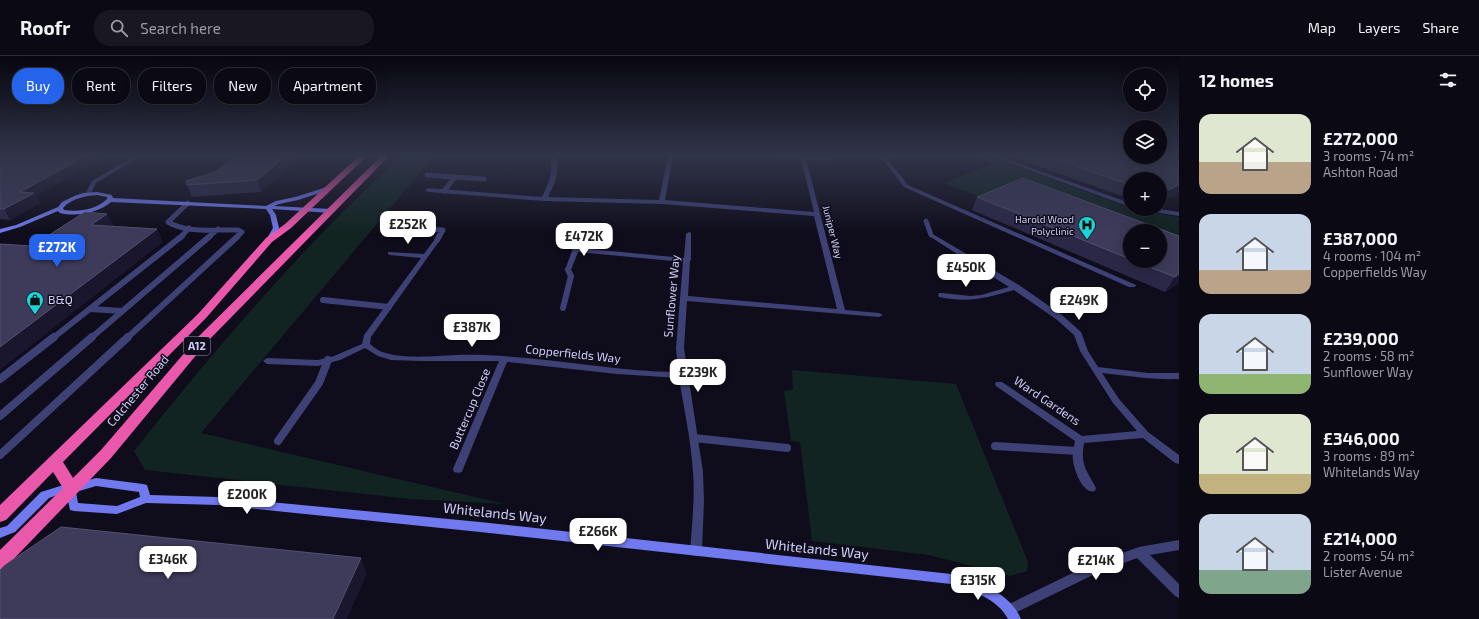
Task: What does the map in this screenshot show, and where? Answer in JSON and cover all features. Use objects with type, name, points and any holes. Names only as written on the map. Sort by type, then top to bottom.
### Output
[{"type":"highway","name":"Colchester Road","points":[[0,515],[202,316],[269,240],[288,226],[334,182]]},
{"type":"highway","name":"Colchester Road","points":[[0,562],[70,488],[106,454],[203,339],[359,182]]},
{"type":"highway","points":[[54,461],[70,488]]},
{"type":"street","points":[[88,194],[94,182]]},
{"type":"street","points":[[544,199],[552,182]]},
{"type":"street","points":[[662,202],[666,182]]},
{"type":"street","name":"Juniper Way","points":[[810,182],[842,312]]},
{"type":"street","points":[[903,182],[906,186],[1132,285]]},
{"type":"street","points":[[1067,182],[1123,202]]},
{"type":"street","points":[[267,207],[278,202],[296,199],[327,189]]},
{"type":"street","points":[[428,190],[544,199],[662,202],[817,214]]},
{"type":"street","points":[[0,231],[18,226],[60,208],[64,203],[71,199],[88,194],[105,194],[110,196],[110,200]]},
{"type":"street","points":[[60,208],[62,212],[79,213],[97,208],[110,200],[331,211]]},
{"type":"street","points":[[267,207],[273,215],[276,228],[269,240]]},
{"type":"street","points":[[1167,212],[1179,214]]},
{"type":"street","name":"Sunflower Way","points":[[689,234],[680,348],[698,473],[696,551]]},
{"type":"street","points":[[931,235],[1016,287],[1058,316],[1078,334],[1084,351],[1116,400],[1144,434],[1179,460]]},
{"type":"street","points":[[568,270],[577,250],[580,237]]},
{"type":"street","points":[[267,361],[318,363],[366,346],[367,337],[437,240]]},
{"type":"street","points":[[577,250],[688,260]]},
{"type":"street","points":[[390,253],[424,256]]},
{"type":"street","points":[[942,295],[970,298],[1016,287]]},
{"type":"street","points":[[684,298],[879,315]]},
{"type":"street","name":"Copperfields Way","points":[[366,346],[378,354],[389,356],[504,358],[626,372],[660,375],[684,375]]},
{"type":"street","name":"Buttercup Close","points":[[458,469],[504,358]]},
{"type":"street","points":[[1096,369],[1166,377],[1179,376]]},
{"type":"street","name":"Ward Gardens","points":[[999,384],[1080,440],[1144,434]]},
{"type":"street","name":"Ward Gardens","points":[[1080,440],[1077,451],[1082,476],[1091,488]]},
{"type":"street","points":[[70,488],[96,482],[128,485],[143,488],[146,499]]},
{"type":"street","name":"Whitelands Way","points":[[70,488],[74,507],[117,510],[146,499],[218,501],[480,527],[951,579],[984,590],[1013,614]]},
{"type":"street","name":"A12","points":[[0,533],[11,528],[45,495],[70,488]]},
{"type":"street","points":[[1013,614],[1092,569],[1139,552],[1179,545]]},
{"type":"street","points":[[1139,552],[1179,592]]},
{"type":"lane","points":[[444,191],[451,182]]},
{"type":"lane","points":[[0,455],[242,232],[238,230],[189,228],[168,222],[188,203]]},
{"type":"lane","points":[[926,221],[931,235]]},
{"type":"lane","points":[[0,379],[186,233],[189,228]]},
{"type":"lane","points":[[0,416],[218,229]]},
{"type":"lane","points":[[419,229],[443,230],[437,240]]},
{"type":"lane","points":[[562,308],[571,276],[568,270]]},
{"type":"lane","points":[[323,300],[389,307]]},
{"type":"lane","points":[[90,309],[122,311]]},
{"type":"lane","points":[[278,441],[319,383],[328,360]]},
{"type":"lane","points":[[694,438],[787,448]]},
{"type":"lane","points":[[994,446],[1077,451]]},
{"type":"green space","points":[[374,182],[412,182],[201,433],[505,504],[411,499],[145,470],[134,451],[226,339],[298,258]]},
{"type":"green space","points":[[1060,182],[1123,205],[1123,216],[1167,215],[1179,217],[1179,247],[1167,237],[1167,224],[1123,224],[981,197],[944,183]]},
{"type":"green space","points":[[792,370],[956,384],[1028,562],[1027,571],[1010,576],[929,555],[812,541],[800,442],[791,441],[784,391],[793,390]]},
{"type":"building","points":[[0,182],[38,182],[20,192],[34,193],[4,209],[0,209]]},
{"type":"building","points":[[186,182],[225,182],[187,185]]},
{"type":"building","points":[[1013,182],[1034,182],[1147,224],[1123,224],[1123,256],[977,197]]},
{"type":"building","points":[[1167,182],[1179,182],[1179,185],[1167,191]]},
{"type":"building","name":"B&Q","points":[[85,212],[107,214],[91,225],[157,229],[0,347],[0,244],[32,246]]},
{"type":"building","points":[[1167,232],[1179,236],[1179,274],[1175,277],[1152,268],[1167,268]]},
{"type":"building","points":[[61,527],[361,558],[333,619],[0,619],[0,570],[5,565]]},
{"type":"place","name":"Harold Wood Polyclinic","points":[[1087,240]]},
{"type":"place","name":"B&Q","points":[[35,315]]}]
